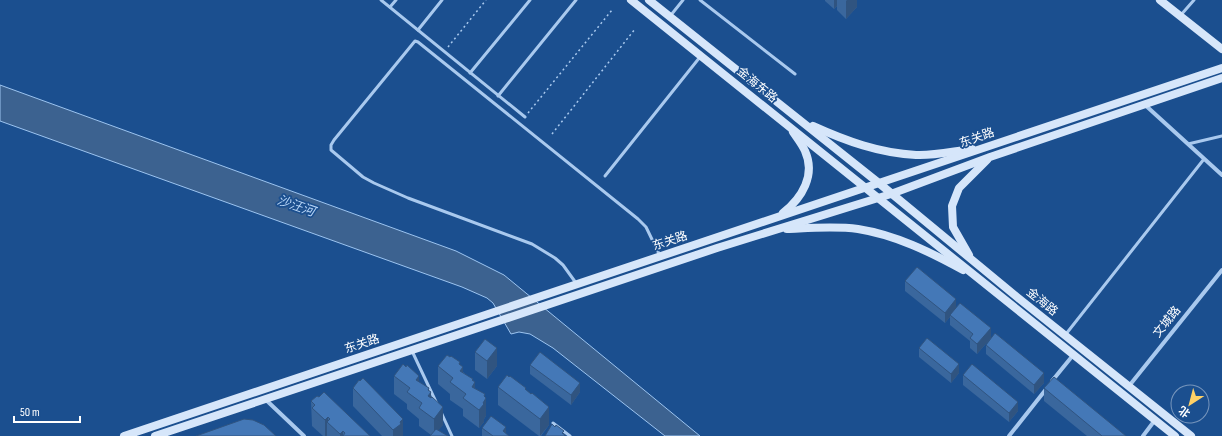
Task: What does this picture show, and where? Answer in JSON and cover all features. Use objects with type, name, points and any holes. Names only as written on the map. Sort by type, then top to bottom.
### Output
[{"type":"main road","name":"金海东路","points":[[632,0],[867,188]]},
{"type":"main road","name":"金海东路","points":[[648,0],[880,184]]},
{"type":"main road","points":[[1160,0],[1222,49]]},
{"type":"main road","name":"东关路","points":[[124,436],[779,216],[880,184],[1222,68]]},
{"type":"main road","name":"东关路","points":[[155,436],[775,230],[891,194],[990,157],[1222,78]]},
{"type":"main road","points":[[800,120],[839,138],[880,151],[918,155],[988,147]]},
{"type":"main road","points":[[779,216],[794,205],[804,191],[808,168],[805,151],[789,126]]},
{"type":"main road","points":[[971,260],[953,227],[952,206],[959,188],[973,172],[990,157]]},
{"type":"main road","name":"金海路","points":[[880,184],[971,260],[1191,436]]},
{"type":"main road","name":"金海路","points":[[867,188],[1176,436]]},
{"type":"main road","points":[[775,230],[822,228],[850,229],[886,236],[928,251],[982,280]]},
{"type":"street","points":[[1144,104],[1222,175]]},
{"type":"street","name":"文城路","points":[[1128,386],[1222,270]]},
{"type":"street","points":[[1009,436],[1074,354]]},
{"type":"street","points":[[265,399],[304,436]]},
{"type":"street","points":[[1143,436],[1156,420]]},
{"type":"lane","points":[[381,0],[525,117]]},
{"type":"lane","points":[[390,7],[396,0]]},
{"type":"lane","points":[[418,30],[442,0]]},
{"type":"lane","points":[[470,73],[530,0]]},
{"type":"lane","points":[[498,96],[576,0]]},
{"type":"lane","points":[[670,17],[683,0]]},
{"type":"lane","points":[[700,0],[796,74]]},
{"type":"lane","points":[[1180,16],[1194,0]]},
{"type":"lane","points":[[577,285],[563,265],[555,258],[532,244],[408,198],[374,183],[364,177],[332,150],[331,145],[334,140],[415,41],[638,219],[646,227],[660,257]]},
{"type":"lane","points":[[605,176],[701,56]]},
{"type":"lane","points":[[1188,144],[1222,136]]},
{"type":"lane","points":[[1064,335],[1204,159]]},
{"type":"lane","points":[[412,350],[452,436]]},
{"type":"lane","points":[[553,423],[570,436]]},
{"type":"path","points":[[444,51],[486,0]]},
{"type":"path","points":[[525,117],[612,10]]},
{"type":"path","points":[[552,134],[635,29]]},
{"type":"water","name":"沙汪河","points":[[0,85],[456,251],[504,275],[700,436],[665,436],[553,348],[530,334],[519,332],[511,334],[493,303],[487,298],[462,287],[0,121]]},
{"type":"building","points":[[917,267],[956,299],[945,313],[905,281]]},
{"type":"building","points":[[960,303],[991,328],[977,344],[970,338],[973,334],[950,315]]},
{"type":"building","points":[[995,333],[1044,373],[1034,385],[986,345]]},
{"type":"building","points":[[927,338],[959,364],[951,374],[919,348]]},
{"type":"building","points":[[485,339],[497,348],[487,361],[475,352]]},
{"type":"building","points":[[540,352],[580,383],[571,395],[530,365]]},
{"type":"building","points":[[447,355],[460,362],[459,364],[463,367],[460,371],[473,379],[472,380],[475,382],[472,387],[485,394],[484,396],[486,398],[483,403],[484,404],[479,410],[463,398],[466,394],[450,382],[453,378],[438,366]]},
{"type":"building","points":[[403,364],[406,367],[407,365],[419,376],[416,380],[429,388],[428,390],[431,392],[428,396],[431,398],[432,397],[443,407],[434,419],[419,408],[422,403],[407,392],[410,388],[394,376]]},
{"type":"building","points":[[972,364],[1018,402],[1009,413],[963,375]]},
{"type":"building","points":[[507,375],[549,407],[540,419],[498,387]]},
{"type":"building","points":[[1054,377],[1126,436],[1102,436],[1044,388]]},
{"type":"building","points":[[363,378],[403,419],[400,422],[401,424],[393,430],[353,388],[359,380],[360,381]]},
{"type":"building","points":[[324,392],[370,436],[343,436],[345,433],[343,431],[340,434],[327,422],[330,419],[328,417],[325,420],[312,408],[315,405],[311,401],[317,396],[319,397]]},
{"type":"building","points":[[491,416],[506,427],[503,431],[509,436],[493,436],[482,428]]},
{"type":"building","points":[[244,419],[253,420],[264,425],[276,436],[196,436]]},
{"type":"building","points":[[552,424],[564,431],[562,433],[565,435],[545,436]]},
{"type":"building","points":[[436,429],[448,436],[430,436]]}]
